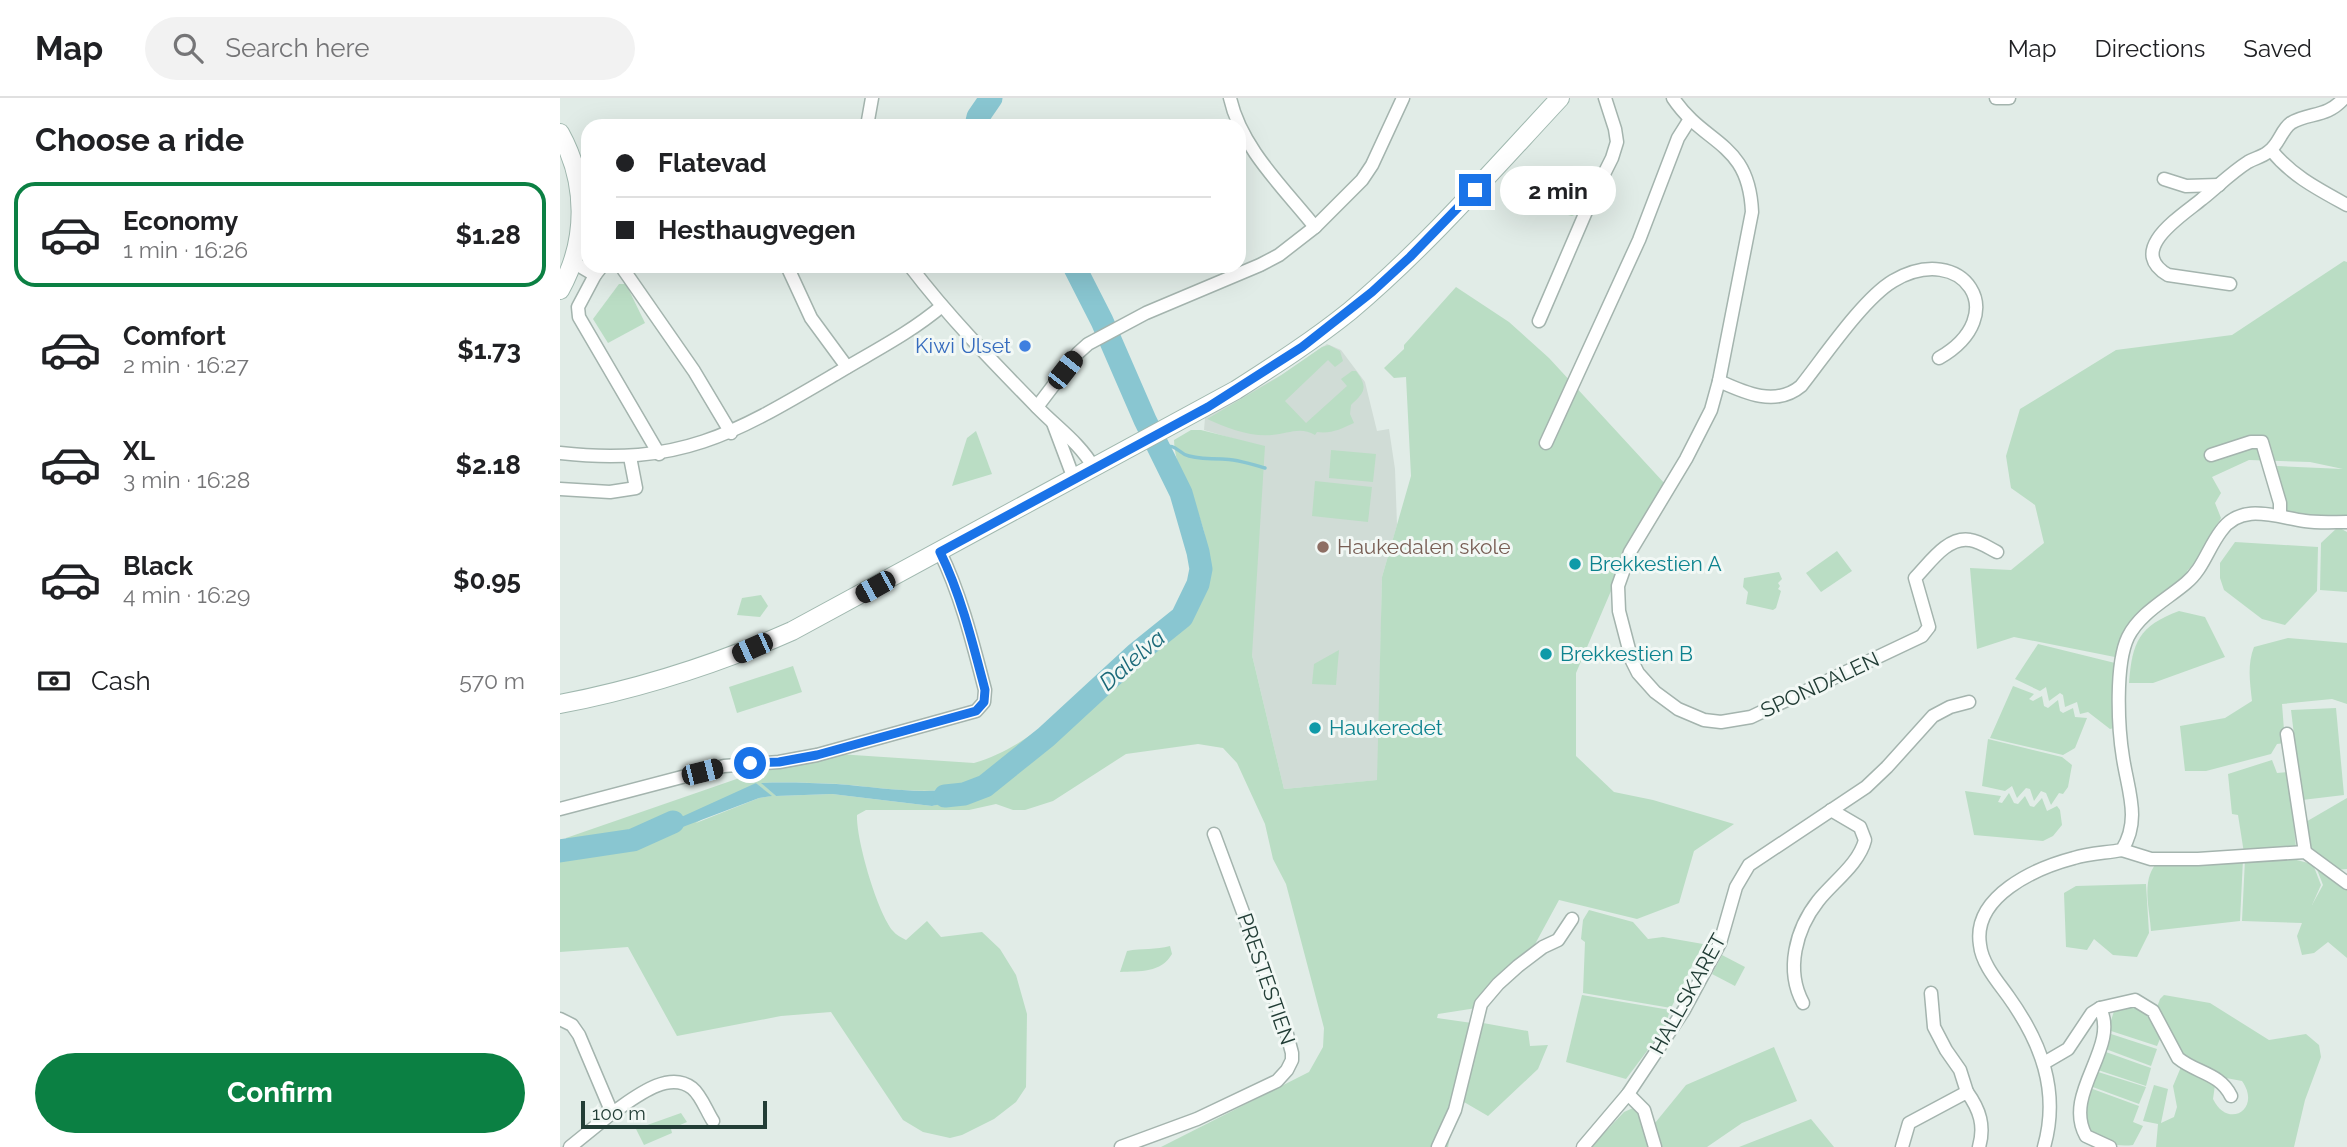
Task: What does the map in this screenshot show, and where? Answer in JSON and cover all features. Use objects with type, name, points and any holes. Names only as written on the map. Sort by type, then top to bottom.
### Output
[{"type":"main road","points":[[560,704],[615,693],[733,657],[833,610],[1180,422],[1273,367],[1348,313],[1410,257],[1560,98]]},
{"type":"main road","points":[[560,133],[575,167],[580,190],[581,219],[578,247],[560,290]]},
{"type":"street","points":[[868,119],[872,98]]},
{"type":"street","points":[[1230,98],[1237,119]]},
{"type":"street","points":[[1246,271],[1279,255],[1315,227],[1362,180],[1372,165],[1402,98]]},
{"type":"street","points":[[1539,321],[1617,142],[1605,98]]},
{"type":"street","name":"SPONDALEN","points":[[1673,98],[1690,119],[1717,140],[1738,162],[1746,174],[1751,198],[1749,229],[1711,410],[1701,432],[1630,552],[1618,586],[1619,611],[1632,661],[1645,682],[1678,709],[1704,720],[1721,722],[1751,717],[1922,636],[1929,627],[1915,578],[1937,554],[1960,541],[1970,540],[1997,552]]},
{"type":"street","points":[[1996,98],[2009,98]]},
{"type":"street","points":[[2230,284],[2168,275],[2157,267],[2153,253],[2157,238],[2249,162],[2272,150],[2291,123],[2327,112],[2344,98]]},
{"type":"street","points":[[1546,443],[1639,240],[1678,138],[1690,119]]},
{"type":"street","points":[[1246,138],[1315,227]]},
{"type":"street","points":[[2272,150],[2282,164],[2300,179],[2347,205]]},
{"type":"street","points":[[2164,180],[2186,186],[2219,185]]},
{"type":"street","points":[[573,262],[581,265]]},
{"type":"street","points":[[1719,381],[1758,396],[1790,394],[1801,386],[1880,290],[1906,274],[1934,268],[1948,270],[1964,281],[1974,299],[1977,315],[1968,333],[1939,358]]},
{"type":"street","points":[[598,273],[578,307],[579,317],[659,454]]},
{"type":"street","points":[[626,273],[694,371],[731,433]]},
{"type":"street","points":[[790,273],[811,318],[847,367]]},
{"type":"street","points":[[916,273],[942,306],[1037,407],[1084,451],[1094,468]]},
{"type":"street","points":[[1037,407],[1078,353],[1097,339],[1242,273]]},
{"type":"street","points":[[560,453],[630,457],[659,454],[731,433],[900,337],[942,306]]},
{"type":"street","points":[[1053,423],[1074,479]]},
{"type":"street","points":[[2211,455],[2251,442],[2262,442],[2280,503],[2280,515]]},
{"type":"street","points":[[560,489],[610,492],[636,488],[630,457]]},
{"type":"street","points":[[2122,850],[2131,833],[2133,821],[2120,733],[2120,672],[2123,652],[2136,625],[2196,574],[2220,531],[2228,522],[2240,516],[2257,513],[2304,521],[2347,522]]},
{"type":"street","points":[[560,810],[724,766],[779,762],[817,755],[976,711],[984,702],[985,690],[961,606],[940,552]]},
{"type":"street","name":"HALLSKARET","points":[[1583,1147],[1628,1094],[1673,1027],[1709,964],[1726,926],[1736,887],[1744,871],[1878,776],[1933,716],[1950,707],[1969,702]]},
{"type":"street","points":[[2287,734],[2305,852]]},
{"type":"street","points":[[1803,1003],[1794,978],[1794,958],[1800,934],[1810,912],[1858,854],[1864,840],[1860,827],[1831,810]]},
{"type":"street","name":"PRESTESTIEN","points":[[1121,1147],[1197,1119],[1277,1082],[1292,1060],[1284,1023],[1214,834]]},
{"type":"street","points":[[2044,1147],[2049,1114],[2044,1063],[2033,1035],[1985,962],[1980,946],[1983,918],[1992,903],[2007,890],[2047,867],[2076,857],[2122,850],[2151,859],[2305,852],[2347,883]]},
{"type":"street","points":[[1438,1147],[1455,1110],[1481,1004],[1498,984],[1518,967],[1543,947],[1558,940],[1572,919]]},
{"type":"street","points":[[1931,993],[1934,1027],[1960,1070],[1967,1093],[1981,1117],[1982,1134],[1979,1147]]},
{"type":"street","points":[[2044,1063],[2067,1049],[2076,1039],[2085,1021],[2100,1008],[2134,1000],[2145,1004],[2160,1021],[2178,1058],[2218,1079],[2231,1096]]},
{"type":"street","points":[[2100,1008],[2105,1030],[2079,1117],[2086,1136],[2109,1147]]},
{"type":"street","points":[[560,1019],[572,1025],[579,1035],[612,1113]]},
{"type":"street","points":[[570,1147],[612,1113],[661,1082],[685,1085],[693,1089],[713,1121]]},
{"type":"street","points":[[1902,1147],[1909,1123],[1967,1093]]},
{"type":"street","points":[[1628,1094],[1644,1110],[1655,1147]]},
{"type":"shaded area","name":"Haukedalen skole","points":[[1327,344],[1341,350],[1365,382],[1377,431],[1389,429],[1395,469],[1397,525],[1382,577],[1378,780],[1284,789],[1252,655],[1248,443],[1204,430],[1205,418],[1283,374]]},
{"type":"green space","points":[[1578,175],[1583,181],[1581,212],[1572,216],[1560,213],[1557,204],[1559,190],[1567,187]]},
{"type":"green space","points":[[2344,261],[2347,262],[2347,518],[2307,518],[2286,513],[2277,466],[2343,469],[2310,462],[2249,460],[2212,477],[2221,493],[2215,503],[2221,518],[2196,561],[2187,571],[2195,578],[2137,633],[2125,659],[2014,637],[1977,649],[1970,568],[2011,570],[2044,543],[2035,505],[2011,488],[2006,456],[2020,409],[2116,350],[2232,335]]},
{"type":"green space","points":[[619,284],[626,284],[645,323],[608,343],[593,319]]},
{"type":"green space","points":[[1456,287],[1509,322],[1549,358],[1666,485],[1634,537],[1576,673],[1576,756],[1614,792],[1653,800],[1734,824],[1694,851],[1679,903],[1637,919],[1559,900],[1534,946],[1483,1007],[1438,1014],[1437,1018],[1472,1023],[1448,1147],[1161,1147],[1309,1072],[1323,1047],[1324,1028],[1286,884],[1273,859],[1265,824],[1237,763],[1223,748],[1198,744],[1126,754],[1053,801],[1025,810],[1013,810],[996,804],[969,810],[866,810],[857,815],[860,841],[869,875],[880,908],[894,932],[906,940],[927,921],[941,937],[982,932],[1000,949],[1016,975],[1027,1014],[1026,1087],[1016,1102],[994,1119],[962,1135],[950,1138],[923,1132],[903,1120],[831,1012],[781,1016],[677,1036],[628,947],[560,952],[560,857],[565,856],[566,838],[808,752],[974,763],[992,757],[1026,738],[1102,679],[1172,631],[1195,607],[1207,568],[1199,514],[1181,473],[1175,451],[1174,440],[1191,430],[1201,430],[1265,446],[1252,655],[1284,789],[1377,780],[1382,577],[1411,476],[1406,377],[1394,378],[1384,368],[1404,349],[1404,345]],"holes":[[[756,783],[771,796],[759,798],[696,823]],[[762,783],[839,784],[925,791],[975,784],[976,795],[932,806],[832,794],[776,796]]]},
{"type":"green space","points":[[1329,345],[1340,351],[1343,361],[1335,367],[1328,360],[1285,401],[1306,423],[1347,386],[1341,379],[1356,371],[1364,386],[1362,393],[1351,405],[1350,414],[1354,423],[1331,432],[1317,432],[1315,435],[1299,431],[1255,435],[1207,419],[1280,376],[1322,347]]},
{"type":"green space","points":[[976,431],[992,474],[952,486],[967,438]]},
{"type":"green space","points":[[1331,450],[1376,454],[1373,482],[1329,478]]},
{"type":"green space","points":[[1315,481],[1372,487],[1368,522],[1312,516]]},
{"type":"green space","points":[[2338,527],[2347,532],[2347,592],[2320,590],[2321,543]]},
{"type":"green space","points":[[2235,542],[2318,547],[2317,591],[2285,625],[2262,619],[2224,590],[2220,578],[2220,563]]},
{"type":"green space","points":[[1837,551],[1852,571],[1821,592],[1806,573]]},
{"type":"green space","points":[[1779,572],[1782,579],[1778,583],[1778,589],[1781,591],[1776,608],[1773,610],[1746,604],[1748,592],[1743,587],[1744,578]]},
{"type":"green space","points":[[761,595],[768,606],[760,617],[737,615],[742,598]]},
{"type":"green space","points":[[2179,611],[2205,617],[2225,657],[2153,683],[2129,683],[2132,657],[2140,637],[2155,623]]},
{"type":"green space","points":[[2288,638],[2347,643],[2347,704],[2332,699],[2282,704],[2285,743],[2277,744],[2271,754],[2206,771],[2185,771],[2180,726],[2225,718],[2252,701],[2250,667],[2254,647]]},
{"type":"green space","points":[[2038,644],[2115,663],[2114,728],[2110,729],[2088,712],[2080,714],[2077,702],[2065,707],[2063,695],[2060,693],[2049,701],[2046,687],[2040,691],[2015,679]]},
{"type":"green space","points":[[1339,650],[1336,685],[1312,684],[1314,664]]},
{"type":"green space","points":[[793,666],[802,692],[737,713],[729,687]]},
{"type":"green space","points":[[2013,686],[2034,694],[2029,699],[2033,701],[2042,696],[2044,706],[2048,708],[2058,700],[2063,713],[2073,708],[2075,717],[2087,718],[2075,748],[2063,755],[1990,738]]},
{"type":"green space","points":[[2336,708],[2344,795],[2302,800],[2291,710]]},
{"type":"green space","points":[[1988,739],[2062,757],[2072,765],[2068,787],[2063,794],[2059,793],[2051,805],[2046,793],[2041,791],[2034,801],[2030,789],[2026,788],[2017,798],[2012,786],[2005,791],[1982,786]]},
{"type":"green space","points":[[2272,760],[2277,773],[2289,772],[2296,848],[2244,853],[2238,815],[2232,814],[2228,774]]},
{"type":"green space","points":[[1965,791],[2001,796],[1998,802],[2002,803],[2009,793],[2014,803],[2018,804],[2025,796],[2030,806],[2034,807],[2042,798],[2047,811],[2057,806],[2060,810],[2062,825],[2053,836],[2043,841],[1974,835]]},
{"type":"green space","points":[[2347,798],[2347,869],[2334,870],[2306,842],[2304,823]]},
{"type":"green space","points":[[2289,858],[2316,865],[2314,867],[2321,885],[2312,905],[2323,885],[2316,867],[2347,888],[2347,958],[2328,942],[2314,953],[2302,955],[2297,936],[2302,923],[2242,921],[2245,859]]},
{"type":"green space","points":[[2243,859],[2240,921],[2151,931],[2148,887],[2151,871],[2156,864]]},
{"type":"green space","points":[[2146,884],[2149,933],[2137,957],[2113,955],[2094,939],[2087,950],[2066,947],[2064,893],[2076,886]]},
{"type":"green space","points":[[1589,910],[1633,922],[1648,939],[1663,937],[1703,944],[1671,1008],[1583,993],[1585,942],[1581,939],[1583,920]]},
{"type":"green space","points":[[1170,946],[1172,954],[1162,965],[1149,970],[1120,972],[1127,951]]},
{"type":"green space","points":[[1722,955],[1745,967],[1735,986],[1712,974]]},
{"type":"green space","points":[[1582,995],[1670,1010],[1665,1027],[1626,1079],[1566,1062]]},
{"type":"green space","points":[[2164,995],[2210,1003],[2269,1040],[2306,1034],[2319,1045],[2321,1057],[2305,1100],[2294,1147],[2156,1147],[2158,1124],[2143,1121],[2154,1085],[2168,1089],[2161,1123],[2174,1117],[2177,1107],[2173,1086],[2181,1067],[2215,1085],[2213,1099],[2219,1108],[2227,1113],[2241,1112],[2248,1100],[2242,1081],[2226,1078],[2181,1055],[2156,1010]]},
{"type":"green space","points":[[2126,1005],[2144,1013],[2151,1021],[2160,1039],[2157,1046],[2108,1030],[2115,1008]]},
{"type":"green space","points":[[1483,1023],[1528,1031],[1530,1046],[1548,1045],[1538,1069],[1488,1116],[1464,1102]]},
{"type":"green space","points":[[2108,1033],[2157,1049],[2151,1066],[2103,1048]]},
{"type":"green space","points":[[1774,1047],[1797,1101],[1742,1123],[1707,1147],[1658,1147],[1655,1123],[1686,1085]]},
{"type":"green space","points":[[2103,1051],[2151,1068],[2146,1086],[2095,1069]]},
{"type":"green space","points":[[2095,1071],[2146,1087],[2139,1104],[2090,1086]]},
{"type":"green space","points":[[2090,1088],[2139,1106],[2133,1122],[2143,1126],[2133,1145],[2109,1144],[2088,1135],[2085,1106]]},
{"type":"green space","points":[[1633,1108],[1641,1112],[1651,1147],[1591,1147],[1624,1112]]},
{"type":"green space","points":[[681,1113],[687,1122],[671,1129],[672,1133],[644,1145],[636,1129]]},
{"type":"green space","points":[[1811,1119],[1834,1147],[1739,1147]]},
{"type":"water","points":[[1082,273],[1099,307],[1109,318],[1098,323],[1074,289],[1068,274]]},
{"type":"water","points":[[756,783],[772,796],[759,798],[659,836],[646,833]]},
{"type":"water","points":[[761,783],[836,784],[924,791],[975,784],[976,796],[932,806],[832,794],[776,796]]},
{"type":"waterway","name":"Dalelva","points":[[978,119],[991,98]]},
{"type":"waterway","name":"Dalelva","points":[[945,796],[964,794],[985,786],[1046,737],[1136,654],[1182,617],[1198,584],[1201,569],[1198,552],[1181,493],[1078,273]]},
{"type":"waterway","points":[[1160,448],[1170,446],[1193,457],[1233,460],[1265,468]]},
{"type":"waterway","points":[[560,851],[633,840],[673,822]]},
{"type":"place","name":"Kiwi Ulset","points":[[1025,346]]},
{"type":"place","name":"Haukedalen skole","points":[[1323,547]]},
{"type":"place","name":"Brekkestien A","points":[[1575,564]]},
{"type":"place","name":"Brekkestien B","points":[[1546,654]]},
{"type":"place","name":"Haukeredet","points":[[1315,728]]},
{"type":"route","points":[[750,763],[779,762],[817,755],[976,711],[984,702],[985,690],[965,618],[940,552],[1208,407],[1302,347],[1372,292],[1475,190]]}]
